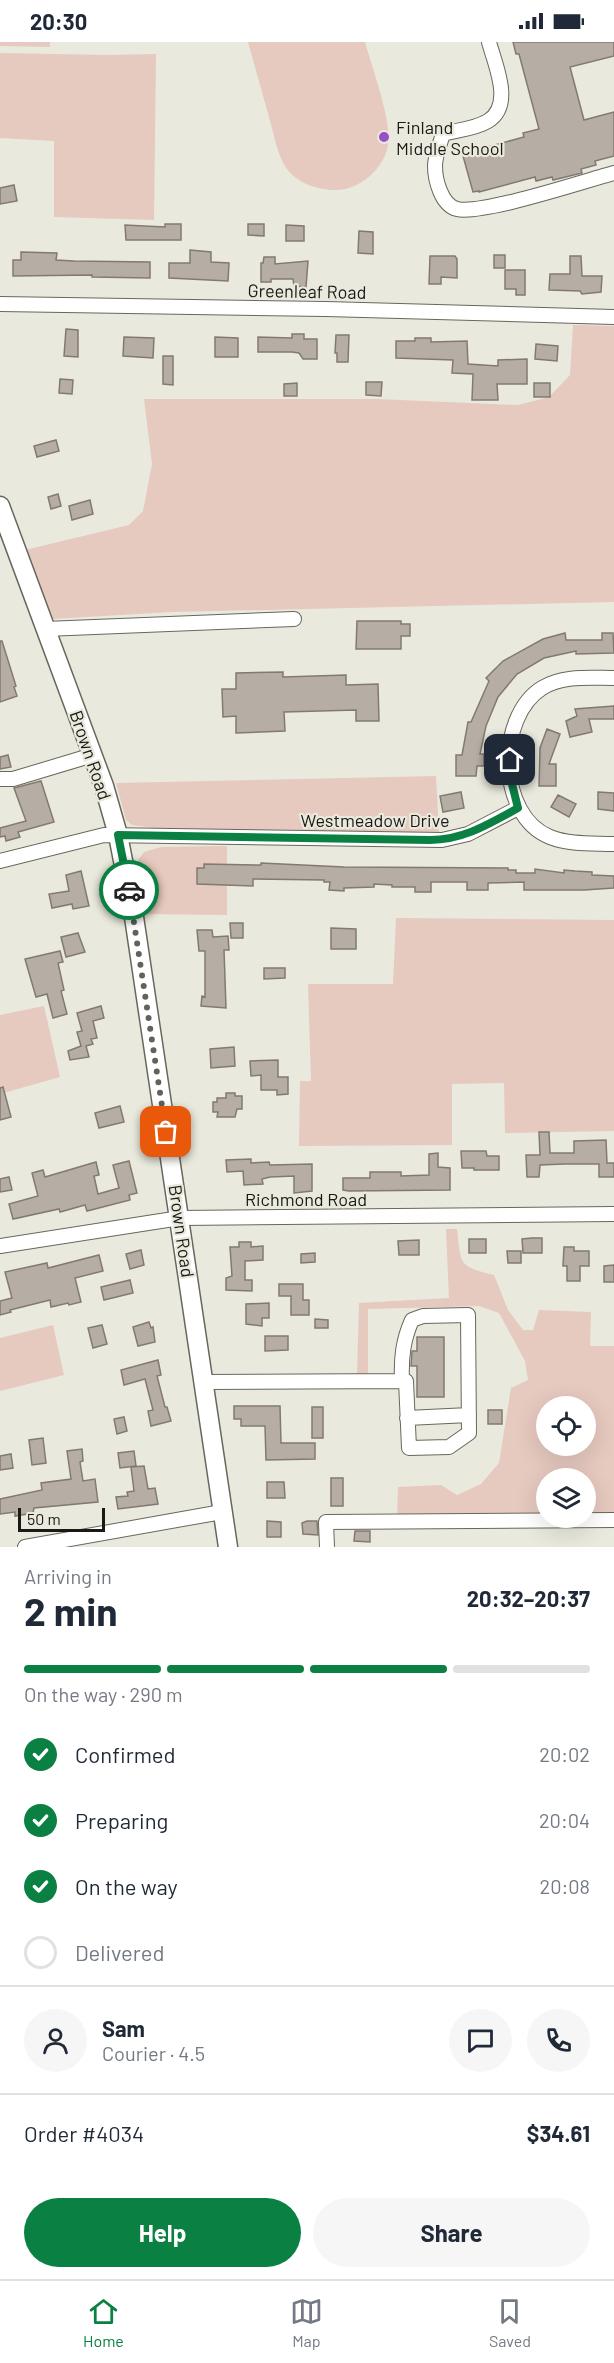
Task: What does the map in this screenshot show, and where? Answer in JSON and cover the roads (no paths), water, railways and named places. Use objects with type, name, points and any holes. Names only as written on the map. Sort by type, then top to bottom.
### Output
[{"type":"main road","name":"Brown Road","points":[[0,506],[7,546],[45,629],[93,755],[118,835],[134,916],[228,1547]]},
{"type":"street","points":[[489,42],[502,91],[499,108],[489,121],[443,134],[435,164],[438,185],[446,201],[456,209],[482,209],[614,173]]},
{"type":"street","name":"Greenleaf Road","points":[[0,304],[326,309],[614,317]]},
{"type":"street","points":[[45,629],[294,619]]},
{"type":"street","points":[[614,678],[576,678],[543,687],[529,698],[519,711],[512,728],[510,744],[510,776],[518,808],[532,825],[549,837],[575,843],[614,844]]},
{"type":"street","points":[[0,779],[13,779],[93,755]]},
{"type":"street","name":"Westmeadow Drive","points":[[0,861],[104,835],[442,840],[468,834],[518,808]]},
{"type":"street","name":"Richmond Road","points":[[0,1246],[180,1218],[614,1214]]},
{"type":"street","points":[[204,1382],[406,1381],[409,1448],[450,1447],[470,1433],[468,1315],[423,1316],[412,1320],[405,1335],[401,1353],[402,1381]]},
{"type":"street","points":[[407,1418],[469,1415]]},
{"type":"street","points":[[25,1547],[222,1512]]},
{"type":"street","points":[[327,1547],[326,1522],[614,1520]]},
{"type":"place","name":"Finland Middle School","points":[[384,137]]}]
